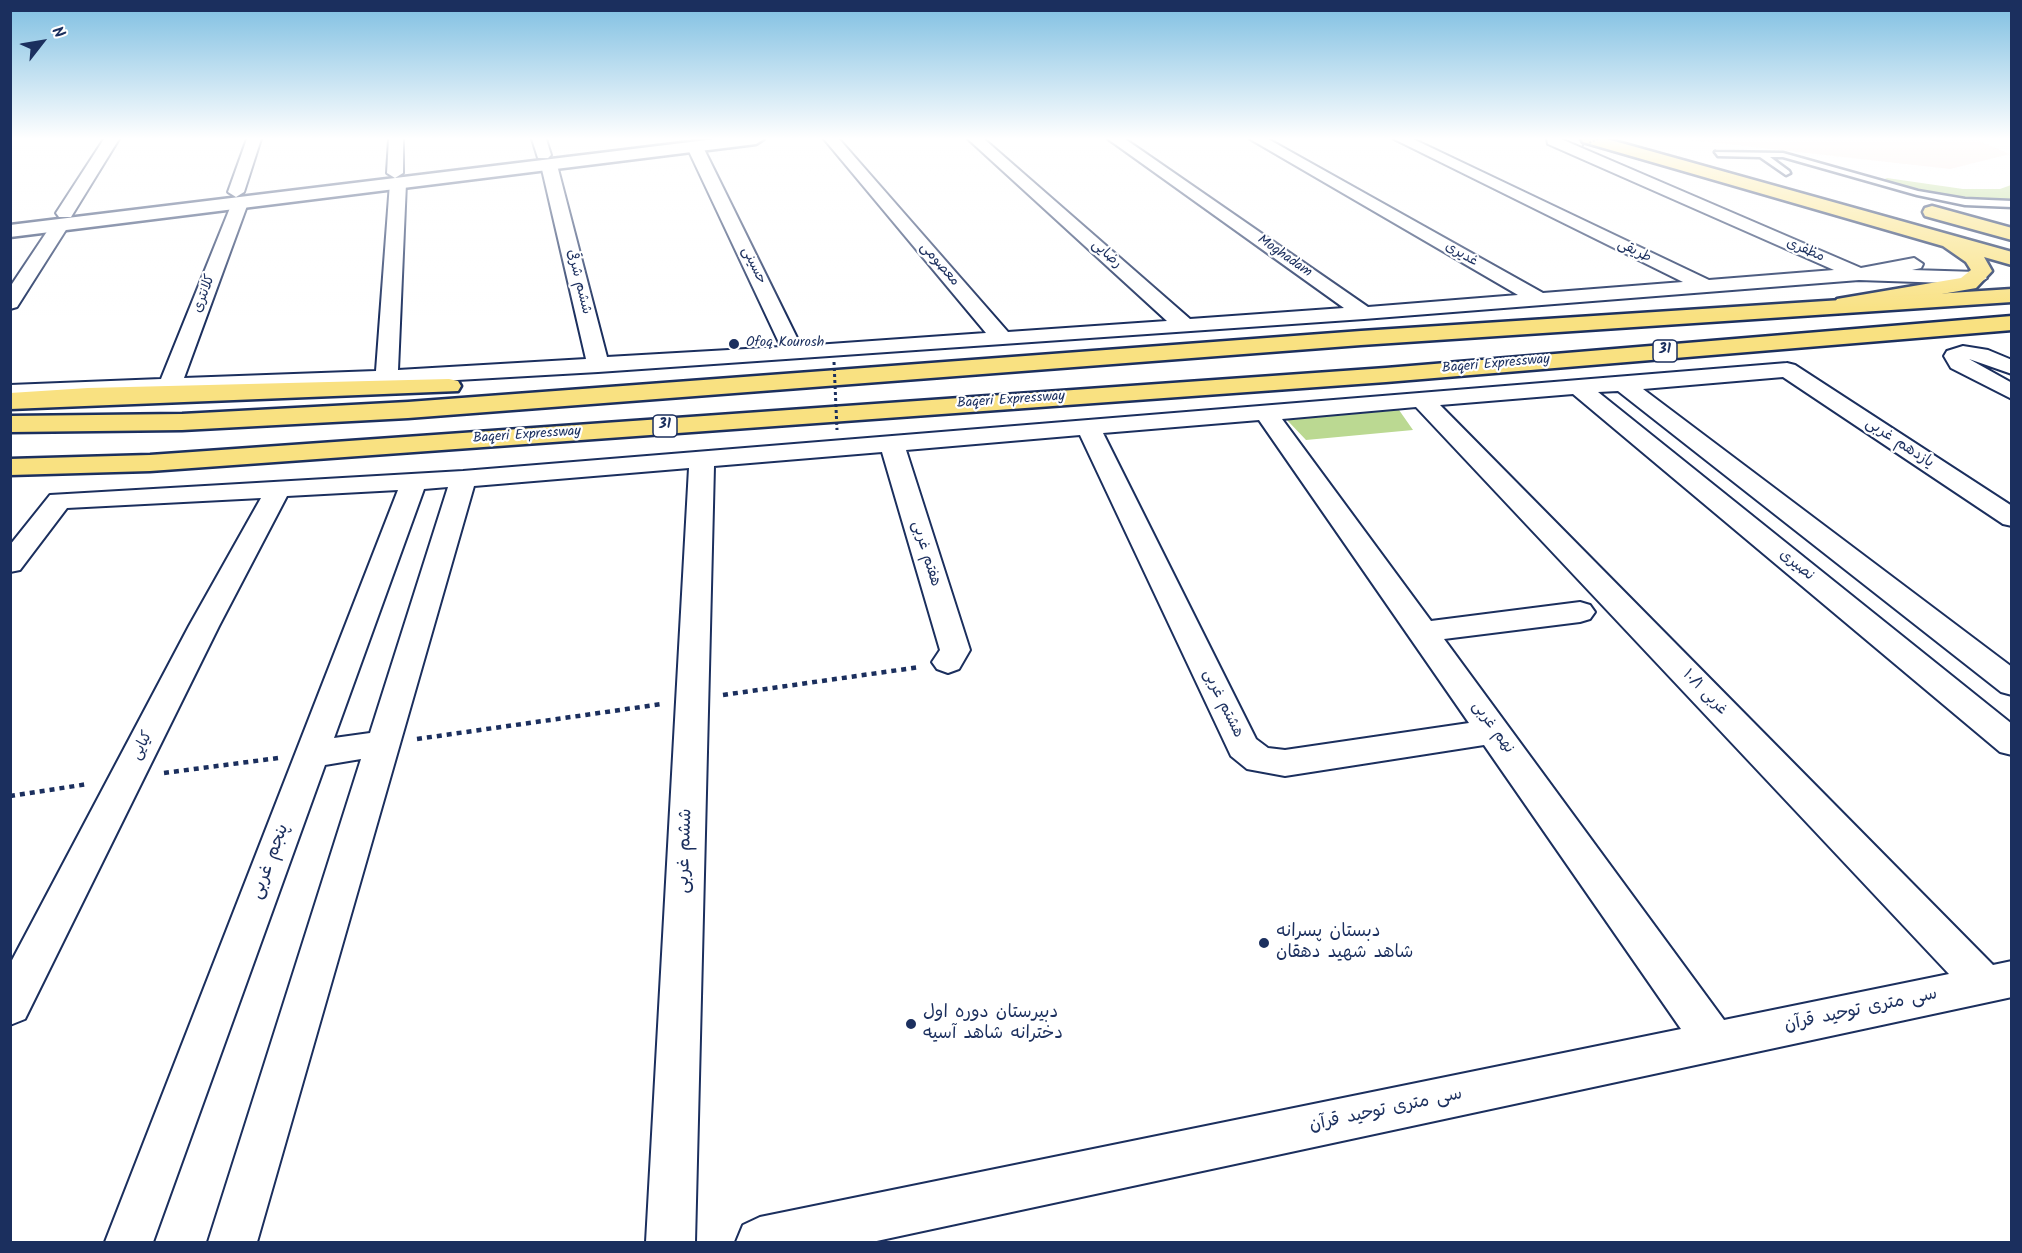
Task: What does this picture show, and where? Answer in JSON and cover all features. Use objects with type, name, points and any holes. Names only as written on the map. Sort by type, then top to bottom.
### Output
[{"type":"main road","points":[[10,231],[62,219],[234,197]]},
{"type":"main road","points":[[1797,197],[1920,230],[2012,258]]},
{"type":"main road","points":[[1825,197],[1985,241],[2012,245]]},
{"type":"main road","points":[[1835,197],[1985,241],[2012,252]]},
{"type":"main road","points":[[1880,197],[2012,232]]},
{"type":"main road","points":[[10,220],[62,219]]},
{"type":"main road","points":[[1845,304],[1968,284],[1977,278],[1982,271],[1974,258],[1958,247],[1920,230]]},
{"type":"main road","name":"31","points":[[10,424],[182,422],[408,410],[1422,334],[1845,304],[2012,295]]},
{"type":"main road","name":"Baqeri Expressway","points":[[10,466],[150,464],[1319,378],[2012,323]]},
{"type":"main road","points":[[1422,334],[1408,342],[1403,348],[1411,355],[1433,363],[1464,367]]},
{"type":"main road","points":[[1298,343],[1321,352],[1330,360],[1331,369],[1319,378]]},
{"type":"main road","points":[[11,394],[88,396],[473,385],[688,388]]},
{"type":"main road","points":[[10,486],[150,464]]},
{"type":"street","points":[[10,303],[75,197]]},
{"type":"street","name":"کلانتری","points":[[170,386],[238,197]]},
{"type":"street","points":[[387,376],[395,197]]},
{"type":"street","name":"ششم شرقی","points":[[555,197],[598,365]]},
{"type":"street","name":"حسینی","points":[[719,197],[794,353]]},
{"type":"street","name":"معصومی","points":[[881,197],[1000,336]]},
{"type":"street","name":"رضایی","points":[[1041,197],[1183,324]]},
{"type":"street","name":"Moghadam","points":[[1199,197],[1364,313]]},
{"type":"street","name":"غدیری","points":[[1360,197],[1539,299]]},
{"type":"street","name":"طریقی","points":[[1522,197],[1705,286]]},
{"type":"street","name":"مظفری","points":[[1683,197],[1859,274]]},
{"type":"street","points":[[11,394],[794,353],[1000,336],[1364,313],[1859,274],[1914,264]]},
{"type":"street","points":[[1859,274],[1977,278]]},
{"type":"street","points":[[2004,363],[1963,352],[1955,356],[1959,363],[2012,392]]},
{"type":"street","name":"یازدهم غربی","points":[[1623,384],[1787,370],[2012,518]]},
{"type":"street","points":[[10,564],[59,501],[463,479],[1267,415],[1623,384],[2012,684]]},
{"type":"street","name":"نصیری","points":[[1580,389],[2012,743]]},
{"type":"street","name":"۱۰/۱ غربی","points":[[1423,401],[1999,982]]},
{"type":"street","name":"نهم غربی","points":[[1267,415],[1715,1042]]},
{"type":"street","name":"هشتم غربی","points":[[1089,429],[1243,747],[1259,760],[1285,763],[1494,731]]},
{"type":"street","name":"هفتم غربی","points":[[892,445],[955,650],[948,662]]},
{"type":"street","name":"ششم غربی","points":[[670,1242],[702,460]]},
{"type":"street","points":[[233,1242],[463,479]]},
{"type":"street","name":"پنجم غربی","points":[[129,1242],[414,481]]},
{"type":"street","name":"کیایی","points":[[10,1006],[204,626],[279,488]]},
{"type":"street","points":[[1423,632],[1580,612]]},
{"type":"street","points":[[312,754],[383,744]]},
{"type":"street","name":"سی متری توحید قرآن","points":[[760,1242],[1999,982]]},
{"type":"lane","points":[[1911,197],[1944,205],[2012,213]]},
{"type":"lane","points":[[1941,197],[2012,204]]},
{"type":"path","points":[[834,362],[837,430]]},
{"type":"path","points":[[383,744],[948,662]]},
{"type":"green space","points":[[1957,197],[2011,197],[2011,201]]},
{"type":"green space","points":[[1399,410],[1413,430],[1306,440],[1287,420]]},
{"type":"place","name":"Ofoq Kourosh","points":[[734,344]]},
{"type":"place","name":"دبستان پسرانه شاهد شهید دهقان","points":[[1264,943]]},
{"type":"place","name":"دبیرستان دوره اول دخترانه شاهد آسیه","points":[[911,1024]]}]
